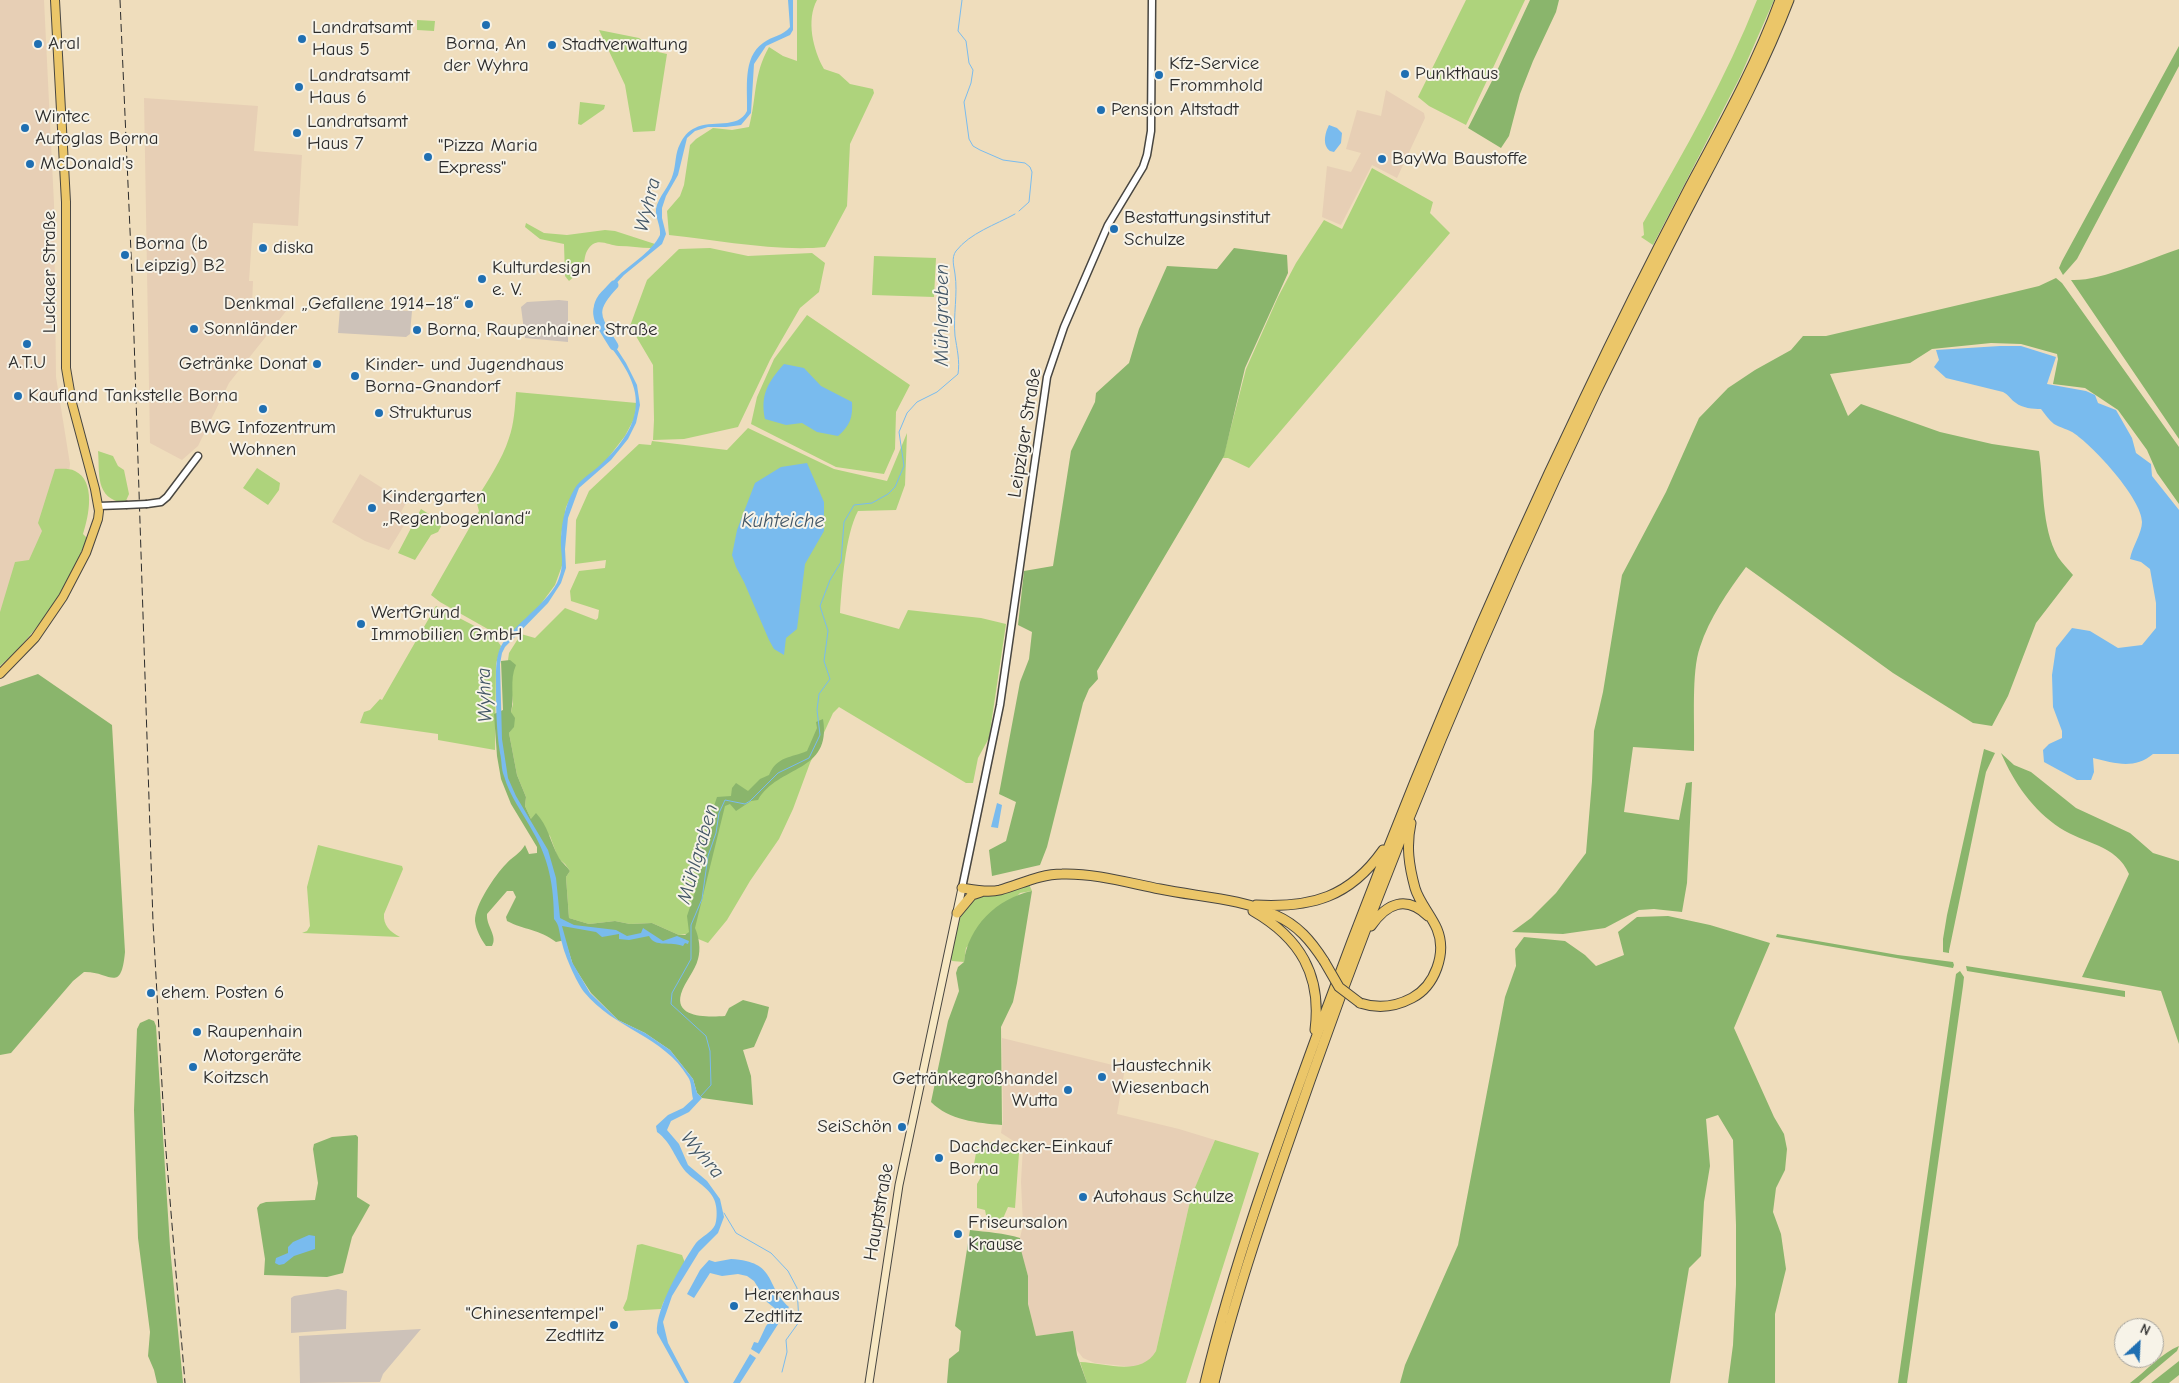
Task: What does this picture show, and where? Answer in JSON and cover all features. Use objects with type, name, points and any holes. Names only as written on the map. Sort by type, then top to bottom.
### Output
[{"type":"highway","points":[[1206,1383],[1230,1294],[1275,1153],[1391,840],[1468,653],[1556,457],[1630,304],[1746,79],[1780,0]]},
{"type":"highway","points":[[1214,1383],[1238,1296],[1269,1198],[1362,938],[1418,796],[1496,611],[1567,454],[1638,308],[1753,82],[1790,0]]},
{"type":"highway","points":[[957,913],[972,895],[999,891],[1040,876],[1062,874],[1093,876],[1241,904],[1276,915],[1296,926],[1313,944],[1339,987],[1360,1003],[1385,1007],[1401,1004],[1417,996],[1429,984],[1438,967],[1440,950],[1438,931],[1416,890],[1408,858],[1410,827],[1418,796]]},
{"type":"highway","points":[[1241,904],[1285,906],[1316,901],[1342,891],[1366,873],[1391,840]]},
{"type":"highway","points":[[962,888],[983,892]]},
{"type":"highway","points":[[1241,904],[1266,919],[1289,937],[1299,949],[1313,982],[1316,1002],[1313,1048]]},
{"type":"highway","points":[[1362,938],[1380,913],[1396,904],[1416,906],[1433,920]]},
{"type":"main road","name":"Luckaer Straße","points":[[0,674],[35,638],[54,611],[75,576],[98,519],[99,506],[72,403],[66,368],[66,202],[55,0]]},
{"type":"main road","name":"Hauptstraße","points":[[869,1383],[899,1185],[962,888]]},
{"type":"street","name":"Leipziger Straße","points":[[962,888],[1000,705],[1042,400],[1049,367],[1108,225],[1140,173],[1149,146],[1151,131],[1152,0]]},
{"type":"street","points":[[99,506],[161,502],[171,492],[198,456]]},
{"type":"shaded area","points":[[0,0],[44,0],[54,204],[56,377],[70,464],[64,517],[33,590],[0,612]]},
{"type":"shaded area","name":"BayWa Baustoffe","points":[[1386,90],[1424,113],[1425,118],[1397,178],[1372,165],[1341,225],[1322,217],[1327,166],[1351,172],[1361,153],[1346,149],[1357,110],[1381,116]]},
{"type":"shaded area","points":[[144,98],[258,106],[254,151],[302,155],[298,226],[253,223],[249,281],[253,281],[252,305],[291,305],[229,383],[198,446],[182,460],[150,443]]},
{"type":"shaded area","points":[[568,301],[568,342],[525,338],[521,307],[527,302]]},
{"type":"shaded area","points":[[340,308],[412,311],[410,334],[406,337],[338,333]]},
{"type":"shaded area","name":"Kindergarten „Regenbogenland“","points":[[360,474],[406,503],[401,512],[409,517],[389,550],[365,541],[332,522]]},
{"type":"shaded area","points":[[1002,1038],[1125,1068],[1117,1114],[1215,1140],[1191,1197],[1156,1351],[1151,1359],[1144,1364],[1133,1367],[1095,1363],[1083,1358],[1076,1349],[1073,1331],[1036,1336],[1028,1304],[1028,1276],[1020,1250],[1023,1225],[1021,1182],[1023,1147],[1001,1133],[1003,1120]]},
{"type":"shaded area","points":[[338,1289],[347,1291],[346,1329],[291,1333],[291,1298]]},
{"type":"shaded area","points":[[421,1329],[383,1374],[380,1382],[300,1383],[299,1336]]},
{"type":"green space","points":[[797,0],[817,0],[811,26],[814,44],[824,69],[839,74],[850,84],[873,89],[874,93],[850,144],[847,206],[825,247],[768,247],[669,235],[667,211],[680,196],[684,185],[690,145],[713,128],[732,130],[749,127],[760,67],[769,47],[783,56],[797,61]]},
{"type":"green space","points":[[1466,0],[1525,0],[1466,125],[1429,106],[1418,97]]},
{"type":"green space","points":[[1530,0],[1559,0],[1556,12],[1520,94],[1509,136],[1501,148],[1468,128]]},
{"type":"green space","points":[[1757,0],[1774,0],[1740,77],[1653,245],[1641,237],[1644,235],[1643,223],[1718,86]]},
{"type":"green space","points":[[417,20],[435,21],[434,31],[417,30]]},
{"type":"green space","points":[[599,30],[639,38],[658,52],[667,54],[655,131],[633,132],[625,85]]},
{"type":"green space","points":[[2179,46],[2179,66],[2077,259],[2063,275],[2059,268],[2062,261]]},
{"type":"green space","points":[[580,102],[605,105],[604,109],[581,125],[578,124]]},
{"type":"green space","points":[[1372,168],[1433,202],[1430,213],[1450,233],[1249,468],[1228,458],[1223,458],[1246,369],[1278,297],[1296,263],[1324,220],[1342,229]]},
{"type":"green space","points":[[526,223],[544,233],[567,235],[605,230],[615,231],[655,244],[651,248],[615,246],[602,242],[594,243],[585,255],[581,270],[569,281],[565,276],[564,244],[540,239],[525,227]]},
{"type":"green space","points":[[710,248],[748,256],[812,253],[825,263],[819,292],[800,308],[770,360],[738,427],[684,439],[653,440],[653,365],[630,326],[647,280],[679,249]]},
{"type":"green space","points":[[1234,248],[1287,255],[1288,273],[1245,368],[1224,456],[1097,671],[1098,679],[1089,689],[1083,703],[1047,847],[1040,865],[992,876],[989,850],[1006,841],[1016,802],[999,794],[1020,682],[1029,659],[1032,632],[1018,625],[1024,571],[1053,566],[1071,451],[1095,402],[1096,393],[1129,363],[1139,329],[1167,266],[1217,269]]},
{"type":"green space","points":[[2179,249],[2179,439],[2071,280],[2082,280],[2110,273]]},
{"type":"green space","points":[[874,256],[936,258],[934,297],[872,295]]},
{"type":"green space","points":[[2056,278],[2062,283],[2179,447],[2179,504],[2157,473],[2147,450],[2118,410],[2085,388],[2053,384],[2058,359],[2057,354],[2021,344],[1991,343],[1932,349],[1910,363],[1830,374],[1848,416],[1861,404],[1940,432],[1992,444],[2039,451],[2044,505],[2049,532],[2058,557],[2073,575],[2036,623],[2008,696],[1992,726],[1973,723],[1893,673],[1746,567],[1708,626],[1700,647],[1694,684],[1694,751],[1633,747],[1624,812],[1679,820],[1686,783],[1692,782],[1687,883],[1682,912],[1654,909],[1639,910],[1605,928],[1563,934],[1512,932],[1531,918],[1556,893],[1586,853],[1594,731],[1603,692],[1622,575],[1666,492],[1699,418],[1728,388],[1791,350],[1803,336],[1826,336],[2039,286]]},
{"type":"green space","points":[[807,315],[910,385],[896,412],[895,449],[884,474],[836,467],[751,424],[757,397],[774,359]]},
{"type":"green space","points":[[516,392],[637,403],[634,419],[625,436],[608,458],[573,493],[566,507],[561,536],[563,563],[555,585],[538,608],[511,633],[493,632],[431,595],[479,511],[476,500],[499,462],[511,433]]},
{"type":"green space","points":[[748,428],[834,469],[887,481],[907,433],[905,485],[896,510],[858,511],[854,521],[845,560],[840,613],[899,629],[908,610],[981,618],[1006,624],[989,738],[978,758],[973,783],[966,783],[839,707],[833,713],[810,763],[793,809],[779,839],[750,881],[727,920],[708,943],[686,934],[679,935],[652,923],[630,924],[615,921],[589,924],[569,918],[566,877],[570,871],[558,858],[550,836],[531,819],[525,806],[526,797],[517,775],[509,733],[514,726],[511,712],[513,704],[508,660],[509,653],[521,634],[535,638],[565,608],[596,620],[598,618],[599,610],[571,601],[570,591],[579,571],[605,568],[606,560],[575,564],[576,520],[589,491],[639,444],[651,445],[652,441],[727,450]]},
{"type":"green space","points":[[98,451],[113,456],[118,466],[124,470],[129,494],[125,503],[108,496],[103,490],[99,476]]},
{"type":"green space","points":[[257,468],[280,483],[279,490],[268,505],[243,488]]},
{"type":"green space","points":[[55,469],[75,471],[82,476],[86,483],[89,509],[83,534],[87,538],[71,573],[51,607],[40,623],[0,666],[0,612],[15,562],[29,560],[42,531],[38,523]]},
{"type":"green space","points":[[421,509],[443,523],[438,532],[431,535],[415,560],[398,553]]},
{"type":"green space","points":[[436,606],[494,636],[501,646],[496,664],[495,750],[438,740],[438,734],[360,723],[364,712],[370,710],[380,699],[382,700]]},
{"type":"green space","points":[[510,660],[516,665],[513,677],[511,712],[515,718],[514,727],[509,733],[517,775],[526,797],[525,806],[531,819],[536,813],[540,818],[559,858],[570,871],[566,877],[569,918],[589,924],[615,921],[630,924],[652,923],[679,935],[685,935],[689,932],[687,916],[696,889],[698,870],[702,861],[702,835],[710,828],[712,822],[708,815],[717,797],[731,796],[732,788],[736,783],[748,791],[760,779],[769,775],[780,761],[807,751],[817,728],[816,722],[823,719],[824,737],[819,750],[812,759],[778,780],[758,800],[751,801],[736,811],[730,804],[725,806],[695,928],[699,943],[698,959],[681,994],[680,1002],[683,1008],[695,1015],[725,1016],[729,1008],[743,1000],[769,1007],[767,1017],[754,1047],[743,1050],[751,1076],[753,1105],[702,1098],[697,1093],[693,1079],[670,1050],[645,1033],[618,1020],[591,993],[573,965],[565,940],[556,942],[538,932],[507,921],[506,917],[516,897],[513,891],[507,891],[487,914],[488,923],[494,938],[492,946],[486,946],[481,937],[475,921],[476,915],[481,899],[491,883],[501,869],[525,845],[529,854],[537,853],[537,847],[511,804],[501,779],[497,756],[494,714],[503,710],[501,661]]},
{"type":"green space","points":[[38,674],[112,725],[125,952],[121,973],[117,977],[113,978],[84,972],[73,981],[11,1053],[0,1055],[0,687]]},
{"type":"green space","points":[[1984,749],[1995,753],[1986,772],[1949,953],[1943,952],[1947,915]]},
{"type":"green space","points":[[2001,753],[2014,765],[2031,772],[2076,808],[2130,833],[2153,853],[2179,861],[2179,1044],[2161,991],[2082,977],[2129,874],[2116,856],[2108,850],[2069,833],[2041,813],[2018,785]]},
{"type":"green space","points":[[318,845],[402,866],[403,869],[384,914],[388,928],[400,937],[302,933],[307,931],[310,926],[307,887]]},
{"type":"green space","points":[[1029,884],[1032,891],[1020,893],[966,948],[964,962],[952,961],[959,920],[968,902],[980,896],[1003,894]]},
{"type":"green space","points":[[1032,891],[1013,1002],[1001,1027],[1002,1125],[964,1120],[946,1113],[931,1102],[948,1021],[959,991],[956,973],[958,967],[964,962],[971,937],[986,916],[1007,900]]},
{"type":"green space","points":[[1668,916],[1710,925],[1770,943],[1734,1028],[1774,1117],[1784,1134],[1787,1149],[1785,1170],[1776,1188],[1773,1212],[1781,1234],[1786,1269],[1775,1314],[1775,1383],[1728,1383],[1733,1345],[1736,1285],[1733,1140],[1718,1115],[1706,1119],[1710,1166],[1704,1202],[1701,1256],[1689,1268],[1670,1383],[1400,1383],[1405,1365],[1458,1245],[1505,997],[1516,966],[1515,949],[1524,937],[1565,941],[1585,955],[1596,966],[1624,955],[1618,932],[1637,917]]},
{"type":"green space","points":[[1777,934],[1898,955],[1953,962],[1954,965],[1953,968],[1776,937]]},
{"type":"green space","points":[[1966,966],[2125,991],[2125,997],[1967,971]]},
{"type":"green space","points":[[1960,971],[1964,977],[1963,986],[1907,1383],[1898,1383],[1956,974]]},
{"type":"green space","points":[[149,1019],[154,1021],[156,1026],[170,1247],[183,1383],[157,1383],[148,1356],[150,1332],[138,1238],[134,1110],[137,1029],[140,1023]]},
{"type":"green space","points":[[356,1135],[358,1137],[357,1197],[370,1205],[352,1237],[343,1273],[327,1277],[264,1275],[265,1259],[257,1208],[260,1204],[266,1202],[315,1200],[318,1183],[313,1149],[314,1144],[332,1137]]},
{"type":"green space","points":[[1215,1140],[1259,1153],[1186,1383],[1087,1383],[1080,1362],[1122,1367],[1132,1366],[1141,1364],[1149,1359],[1156,1351],[1191,1197]]},
{"type":"green space","points":[[978,1142],[1006,1145],[1019,1153],[1015,1208],[1008,1207],[1001,1223],[996,1224],[986,1215],[985,1210],[977,1208],[977,1184],[981,1177],[974,1164]]},
{"type":"green space","points":[[970,1230],[1020,1238],[1028,1276],[1028,1304],[1036,1336],[1073,1331],[1077,1355],[1087,1383],[947,1383],[949,1359],[959,1351],[961,1331],[955,1326]]},
{"type":"green space","points":[[642,1244],[682,1255],[685,1263],[661,1309],[625,1311],[623,1308],[627,1299],[637,1245]]},
{"type":"green space","points":[[2179,1346],[2177,1351],[2164,1362],[2164,1355]]},
{"type":"green space","points":[[2179,1361],[2179,1375],[2169,1383],[2151,1383]]},
{"type":"green space","points":[[2148,1368],[2157,1368],[2139,1383],[2130,1383]]},
{"type":"water","points":[[788,0],[793,0],[793,30],[790,35],[766,46],[754,64],[751,113],[741,125],[708,127],[695,131],[687,138],[678,175],[666,196],[662,208],[662,218],[666,234],[662,244],[624,275],[600,301],[598,315],[600,323],[626,363],[637,385],[640,405],[636,423],[628,439],[611,460],[579,488],[568,518],[565,549],[566,568],[561,583],[548,603],[505,647],[500,664],[502,739],[508,778],[516,796],[548,850],[556,878],[560,918],[574,925],[616,930],[627,936],[641,933],[643,928],[663,941],[677,936],[689,941],[688,944],[685,943],[683,946],[655,942],[649,936],[629,940],[619,939],[619,934],[602,937],[596,932],[562,926],[572,962],[590,993],[618,1020],[645,1033],[670,1050],[693,1079],[697,1093],[702,1098],[689,1112],[671,1121],[667,1130],[679,1144],[688,1165],[707,1181],[720,1199],[724,1217],[718,1233],[699,1252],[672,1296],[663,1322],[668,1343],[689,1383],[685,1383],[657,1333],[658,1323],[670,1286],[696,1243],[715,1225],[716,1208],[712,1195],[686,1172],[670,1146],[657,1132],[656,1126],[668,1115],[683,1108],[693,1099],[690,1082],[678,1063],[666,1052],[610,1015],[596,1005],[584,992],[571,968],[554,919],[552,885],[547,863],[533,832],[513,798],[503,773],[497,725],[496,665],[503,643],[543,601],[557,583],[562,565],[561,537],[563,518],[575,488],[614,451],[627,433],[633,420],[636,402],[633,385],[626,369],[598,327],[594,314],[595,302],[602,292],[646,253],[660,235],[656,209],[671,178],[677,151],[684,137],[701,125],[731,122],[743,117],[747,111],[749,65],[756,49],[790,27]]},
{"type":"water","points":[[1329,125],[1337,128],[1342,133],[1341,143],[1334,152],[1327,148],[1325,142],[1325,135]]},
{"type":"water","points":[[2021,346],[2056,357],[2047,384],[2086,391],[2095,395],[2098,403],[2116,410],[2132,438],[2136,453],[2151,464],[2152,476],[2179,510],[2179,754],[2153,754],[2146,759],[2131,764],[2093,758],[2094,772],[2091,780],[2077,780],[2044,762],[2043,750],[2049,744],[2062,738],[2062,731],[2053,707],[2052,675],[2056,648],[2072,628],[2090,631],[2118,648],[2142,645],[2156,628],[2156,603],[2150,569],[2141,562],[2130,559],[2142,526],[2140,512],[2126,487],[2105,461],[2075,434],[2054,424],[2041,409],[2021,406],[2003,392],[1946,378],[1934,367],[1939,360],[1936,350]]},
{"type":"water","points":[[784,364],[804,368],[821,386],[852,402],[850,421],[838,436],[817,432],[802,423],[786,425],[765,419],[764,403],[767,389]]},
{"type":"water","name":"Kuhteiche","points":[[807,463],[824,502],[824,531],[805,564],[797,629],[786,638],[784,655],[774,649],[769,640],[732,555],[737,530],[755,483],[781,467]]},
{"type":"water","points":[[997,803],[1002,805],[998,828],[991,827]]},
{"type":"water","points":[[309,1235],[315,1236],[315,1249],[294,1256],[284,1264],[279,1265],[275,1263],[276,1258],[288,1253],[288,1247],[293,1242]]},
{"type":"water","points":[[731,1259],[746,1261],[763,1270],[781,1299],[789,1307],[759,1354],[751,1349],[754,1342],[758,1343],[766,1326],[778,1311],[767,1302],[754,1281],[747,1276],[738,1274],[722,1276],[710,1273],[694,1298],[687,1294],[700,1270],[709,1260],[715,1262]]},
{"type":"water","points":[[750,1354],[756,1358],[740,1383],[733,1383]]},
{"type":"waterway","name":"Mühlgraben","points":[[962,0],[958,31],[966,41],[969,63],[973,70],[971,83],[964,102],[969,139],[973,146],[980,150],[1003,160],[1025,163],[1030,167],[1032,172],[1029,202],[1019,211]]},
{"type":"waterway","name":"Mühlgraben","points":[[700,1097],[711,1085],[710,1051],[706,1036],[671,1004],[672,993],[691,959],[691,925],[702,899],[708,856],[716,833],[719,813],[725,800],[745,804],[778,773],[809,758],[820,735],[817,710],[819,694],[830,679],[824,661],[828,631],[820,606],[830,580],[841,562],[844,522],[854,505],[872,503],[888,494],[895,487],[904,466],[899,432],[907,413],[917,402],[937,392],[958,374],[955,336],[956,282],[953,262],[954,254],[968,239],[1015,214]]},
{"type":"waterway","name":"Wyhra","points":[[614,285],[606,294],[598,309],[600,322],[614,346]]},
{"type":"waterway","name":"Mühlgraben","points":[[724,1213],[736,1233],[771,1253],[788,1271],[797,1288],[799,1322],[786,1340],[787,1352],[782,1372]]},
{"type":"railway","points":[[120,0],[132,276],[153,922],[165,1139],[185,1383]]},
{"type":"place","name":"Borna, An der Wyhra","points":[[486,25]]},
{"type":"place","name":"Landratsamt Haus 5","points":[[302,39]]},
{"type":"place","name":"Aral","points":[[38,44]]},
{"type":"place","name":"Stadtverwaltung","points":[[552,45]]},
{"type":"place","name":"Punkthaus","points":[[1405,74]]},
{"type":"place","name":"Kfz-Service Frommhold","points":[[1159,75]]},
{"type":"place","name":"Landratsamt Haus 6","points":[[299,87]]},
{"type":"place","name":"Pension Altstadt","points":[[1101,110]]},
{"type":"place","name":"Wintec Autoglas Borna","points":[[25,128]]},
{"type":"place","name":"Landratsamt Haus 7","points":[[297,133]]},
{"type":"place","name":"\"Pizza Maria Express\"","points":[[428,157]]},
{"type":"place","name":"BayWa Baustoffe","points":[[1382,159]]},
{"type":"place","name":"McDonald's","points":[[30,164]]},
{"type":"place","name":"Bestattungsinstitut Schulze","points":[[1114,229]]},
{"type":"place","name":"diska","points":[[263,248]]},
{"type":"place","name":"Borna (b Leipzig) B2","points":[[125,255]]},
{"type":"place","name":"Kulturdesign e. V.","points":[[482,279]]},
{"type":"place","name":"Denkmal „Gefallene 1914–18“","points":[[469,304]]},
{"type":"place","name":"Sonnländer","points":[[194,329]]},
{"type":"place","name":"Borna, Raupenhainer Straße","points":[[417,330]]},
{"type":"place","name":"A.T.U","points":[[27,344]]},
{"type":"place","name":"Getränke Donat","points":[[317,364]]},
{"type":"place","name":"Kinder- und Jugendhaus Borna-Gnandorf","points":[[355,376]]},
{"type":"place","name":"Kaufland Tankstelle Borna","points":[[18,396]]},
{"type":"place","name":"BWG Infozentrum Wohnen","points":[[263,409]]},
{"type":"place","name":"Strukturus","points":[[379,413]]},
{"type":"place","name":"Kindergarten „Regenbogenland“","points":[[372,508]]},
{"type":"place","name":"WertGrund Immobilien GmbH","points":[[361,624]]},
{"type":"place","name":"ehem. Posten 6","points":[[151,993]]},
{"type":"place","name":"Raupenhain","points":[[197,1032]]},
{"type":"place","name":"Motorgeräte Koitzsch","points":[[193,1067]]},
{"type":"place","name":"Haustechnik Wiesenbach","points":[[1102,1077]]},
{"type":"place","name":"Getränkegroßhandel Wutta","points":[[1068,1090]]},
{"type":"place","name":"SeiSchön","points":[[902,1127]]},
{"type":"place","name":"Dachdecker-Einkauf Borna","points":[[939,1158]]},
{"type":"place","name":"Autohaus Schulze","points":[[1083,1197]]},
{"type":"place","name":"Friseursalon Krause","points":[[958,1234]]},
{"type":"place","name":"Herrenhaus Zedtlitz","points":[[734,1306]]},
{"type":"place","name":"\"Chinesentempel\" Zedtlitz","points":[[614,1325]]}]
